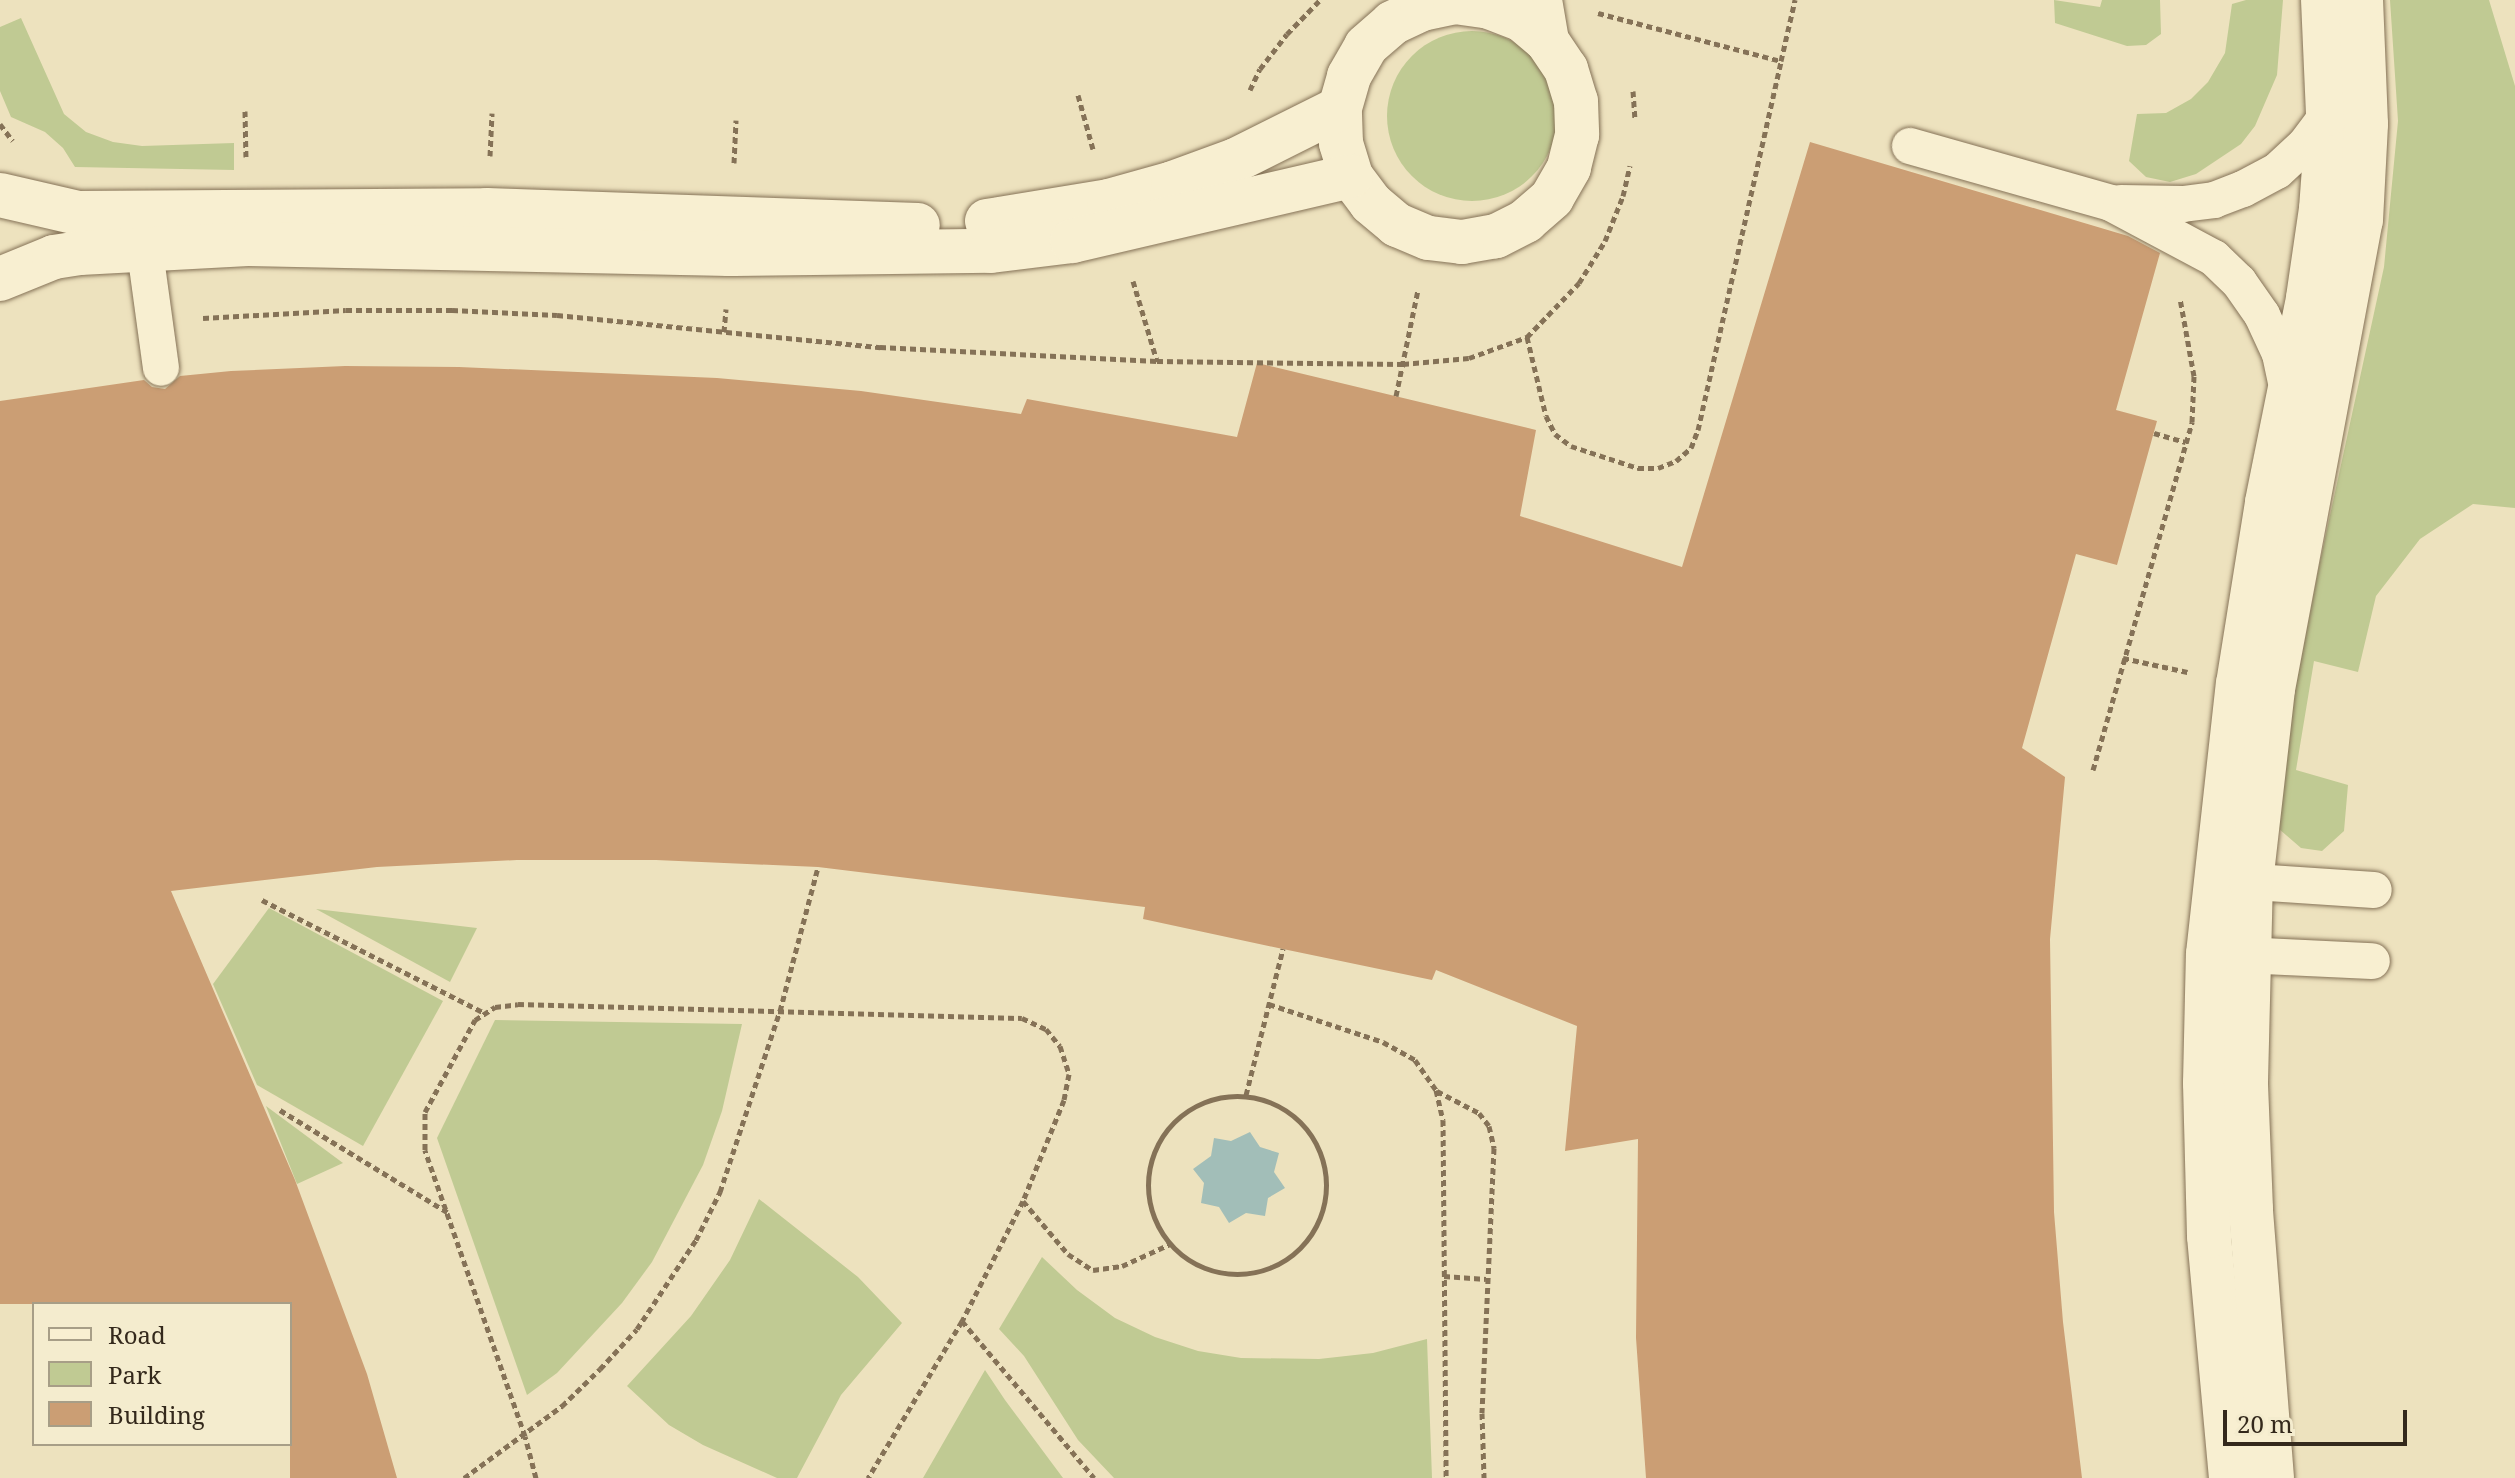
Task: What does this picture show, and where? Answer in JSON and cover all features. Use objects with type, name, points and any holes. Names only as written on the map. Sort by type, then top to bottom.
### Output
[{"type":"street","points":[[2231,1478],[2209,1236],[2205,1083],[2227,954],[2233,880],[2238,684],[2313,268],[2328,114],[2323,0]]},
{"type":"street","points":[[2233,880],[2273,689],[2361,220],[2366,124],[2361,0]]},
{"type":"street","points":[[1455,2],[1489,7],[1521,19],[1543,20],[1566,69],[1576,101],[1577,135],[1569,168],[1552,198],[1526,221],[1496,236],[1462,242],[1428,238],[1388,218],[1371,203],[1351,176],[1341,143],[1340,108],[1349,76],[1366,46],[1392,23],[1425,4],[1455,2]]},
{"type":"street","points":[[0,276],[142,231],[487,210],[907,225],[975,222],[1109,201],[1173,183],[1236,160],[1340,108]]},
{"type":"street","points":[[0,195],[142,231],[248,244],[729,254],[991,251],[1072,241],[1351,176]]},
{"type":"street","points":[[0,205],[6,214],[10,239],[7,262],[0,276]]},
{"type":"street","points":[[2227,954],[2272,1478]]},
{"type":"lane","points":[[2111,203],[2183,204],[2214,200],[2243,189],[2277,171],[2305,145],[2328,114]]},
{"type":"lane","points":[[1910,146],[2111,203],[2184,239],[2214,258],[2239,282],[2262,315],[2280,354],[2288,394]]},
{"type":"lane","points":[[142,231],[161,368]]},
{"type":"lane","points":[[2233,880],[2374,890]]},
{"type":"lane","points":[[2227,954],[2372,961]]},
{"type":"path","points":[[1527,337],[1546,416],[1555,434],[1571,446],[1648,468],[1676,461],[1691,448],[1698,430],[1795,0]]},
{"type":"path","points":[[1585,9],[1781,61]]},
{"type":"path","points":[[1396,396],[1428,238]]},
{"type":"path","points":[[2093,770],[2192,422],[2194,376],[2178,284],[2184,239]]},
{"type":"path","points":[[2154,433],[2186,442]]},
{"type":"path","points":[[464,1478],[525,1436],[572,1397],[637,1329],[696,1240],[720,1192],[780,1011],[818,867]]},
{"type":"path","points":[[262,900],[483,1012]]},
{"type":"path","points":[[1246,1096],[1283,949]]},
{"type":"path","points":[[536,1478],[525,1436],[425,1150],[425,1112],[475,1020],[483,1012],[518,1004],[1022,1018],[1046,1029],[1060,1046],[1069,1074],[1064,1100],[1023,1201],[962,1321],[868,1478]]},
{"type":"path","points":[[1269,1004],[1383,1042],[1415,1060],[1436,1090],[1443,1120],[1446,1478]]},
{"type":"path","points":[[1436,1090],[1479,1113],[1489,1126],[1494,1148],[1486,1279],[1482,1413],[1484,1478]]},
{"type":"path","points":[[1246,1096],[1272,1102],[1296,1117],[1312,1137],[1323,1161],[1326,1187],[1322,1214],[1310,1238],[1279,1263],[1241,1275],[1215,1272],[1190,1261],[1170,1244],[1156,1222],[1148,1196],[1150,1169],[1158,1144],[1174,1122],[1195,1106],[1220,1097],[1246,1096]]},
{"type":"path","points":[[280,1110],[447,1212]]},
{"type":"path","points":[[1023,1201],[1068,1254],[1093,1270],[1122,1266],[1170,1244]]},
{"type":"path","points":[[1444,1276],[1486,1279]]},
{"type":"path","points":[[962,1321],[1094,1478]]},
{"type":"green space","points":[[2054,0],[2100,7],[2102,0],[2160,0],[2161,34],[2146,45],[2127,46],[2055,23]]},
{"type":"green space","points":[[2246,0],[2283,0],[2277,75],[2255,126],[2241,144],[2196,174],[2170,182],[2146,177],[2129,161],[2137,114],[2166,113],[2191,99],[2208,82],[2225,53],[2232,4]]},
{"type":"green space","points":[[2390,0],[2489,0],[2515,86],[2515,508],[2473,504],[2420,539],[2376,596],[2358,672],[2314,661],[2296,770],[2348,785],[2344,831],[2322,851],[2301,848],[2279,829],[2274,800],[2319,566],[2384,267],[2398,121]]},
{"type":"green space","points":[[21,18],[64,114],[86,132],[113,142],[142,146],[234,143],[234,170],[75,167],[63,148],[45,132],[11,117],[0,91],[0,27]]},
{"type":"green space","points":[[1472,31],[1504,38],[1532,56],[1550,84],[1557,116],[1550,148],[1532,176],[1504,194],[1472,201],[1440,194],[1412,176],[1394,148],[1387,116],[1394,84],[1412,56],[1440,38]]},
{"type":"green space","points":[[269,908],[443,1001],[363,1146],[257,1085],[213,984]]},
{"type":"green space","points":[[316,909],[477,928],[450,982]]},
{"type":"green space","points":[[495,1020],[742,1024],[722,1111],[703,1165],[652,1262],[622,1303],[557,1373],[527,1395],[437,1138]]},
{"type":"green space","points":[[266,1106],[343,1163],[297,1184]]},
{"type":"green space","points":[[759,1199],[858,1277],[902,1323],[841,1395],[797,1478],[777,1478],[703,1445],[669,1425],[627,1386],[691,1316],[730,1260]]},
{"type":"green space","points":[[1042,1257],[1077,1290],[1115,1318],[1155,1337],[1198,1351],[1241,1358],[1319,1359],[1373,1353],[1427,1339],[1432,1478],[1114,1478],[1078,1440],[1024,1356],[999,1329]]},
{"type":"green space","points":[[985,1370],[1005,1400],[1063,1478],[923,1478]]},
{"type":"water","points":[[1250,1132],[1260,1147],[1279,1153],[1274,1172],[1285,1188],[1268,1198],[1265,1216],[1246,1213],[1229,1223],[1219,1207],[1201,1203],[1204,1183],[1193,1169],[1211,1156],[1214,1138],[1231,1141]]},
{"type":"building","points":[[1810,142],[2128,236],[2160,253],[2116,410],[2157,421],[2117,565],[2076,554],[2022,748],[2065,777],[2050,939],[2054,1212],[2063,1322],[2082,1478],[1646,1478],[1636,1338],[1638,1139],[1565,1151],[1577,1026],[1436,970],[1432,980],[1143,919],[1145,907],[818,867],[656,860],[517,860],[377,867],[171,891],[295,1180],[367,1374],[397,1478],[290,1478],[292,1302],[0,1304],[0,401],[144,380],[152,387],[165,389],[180,376],[231,371],[345,366],[459,367],[717,378],[861,391],[1021,414],[1027,399],[1237,437],[1257,363],[1536,430],[1520,516],[1682,567]]}]
